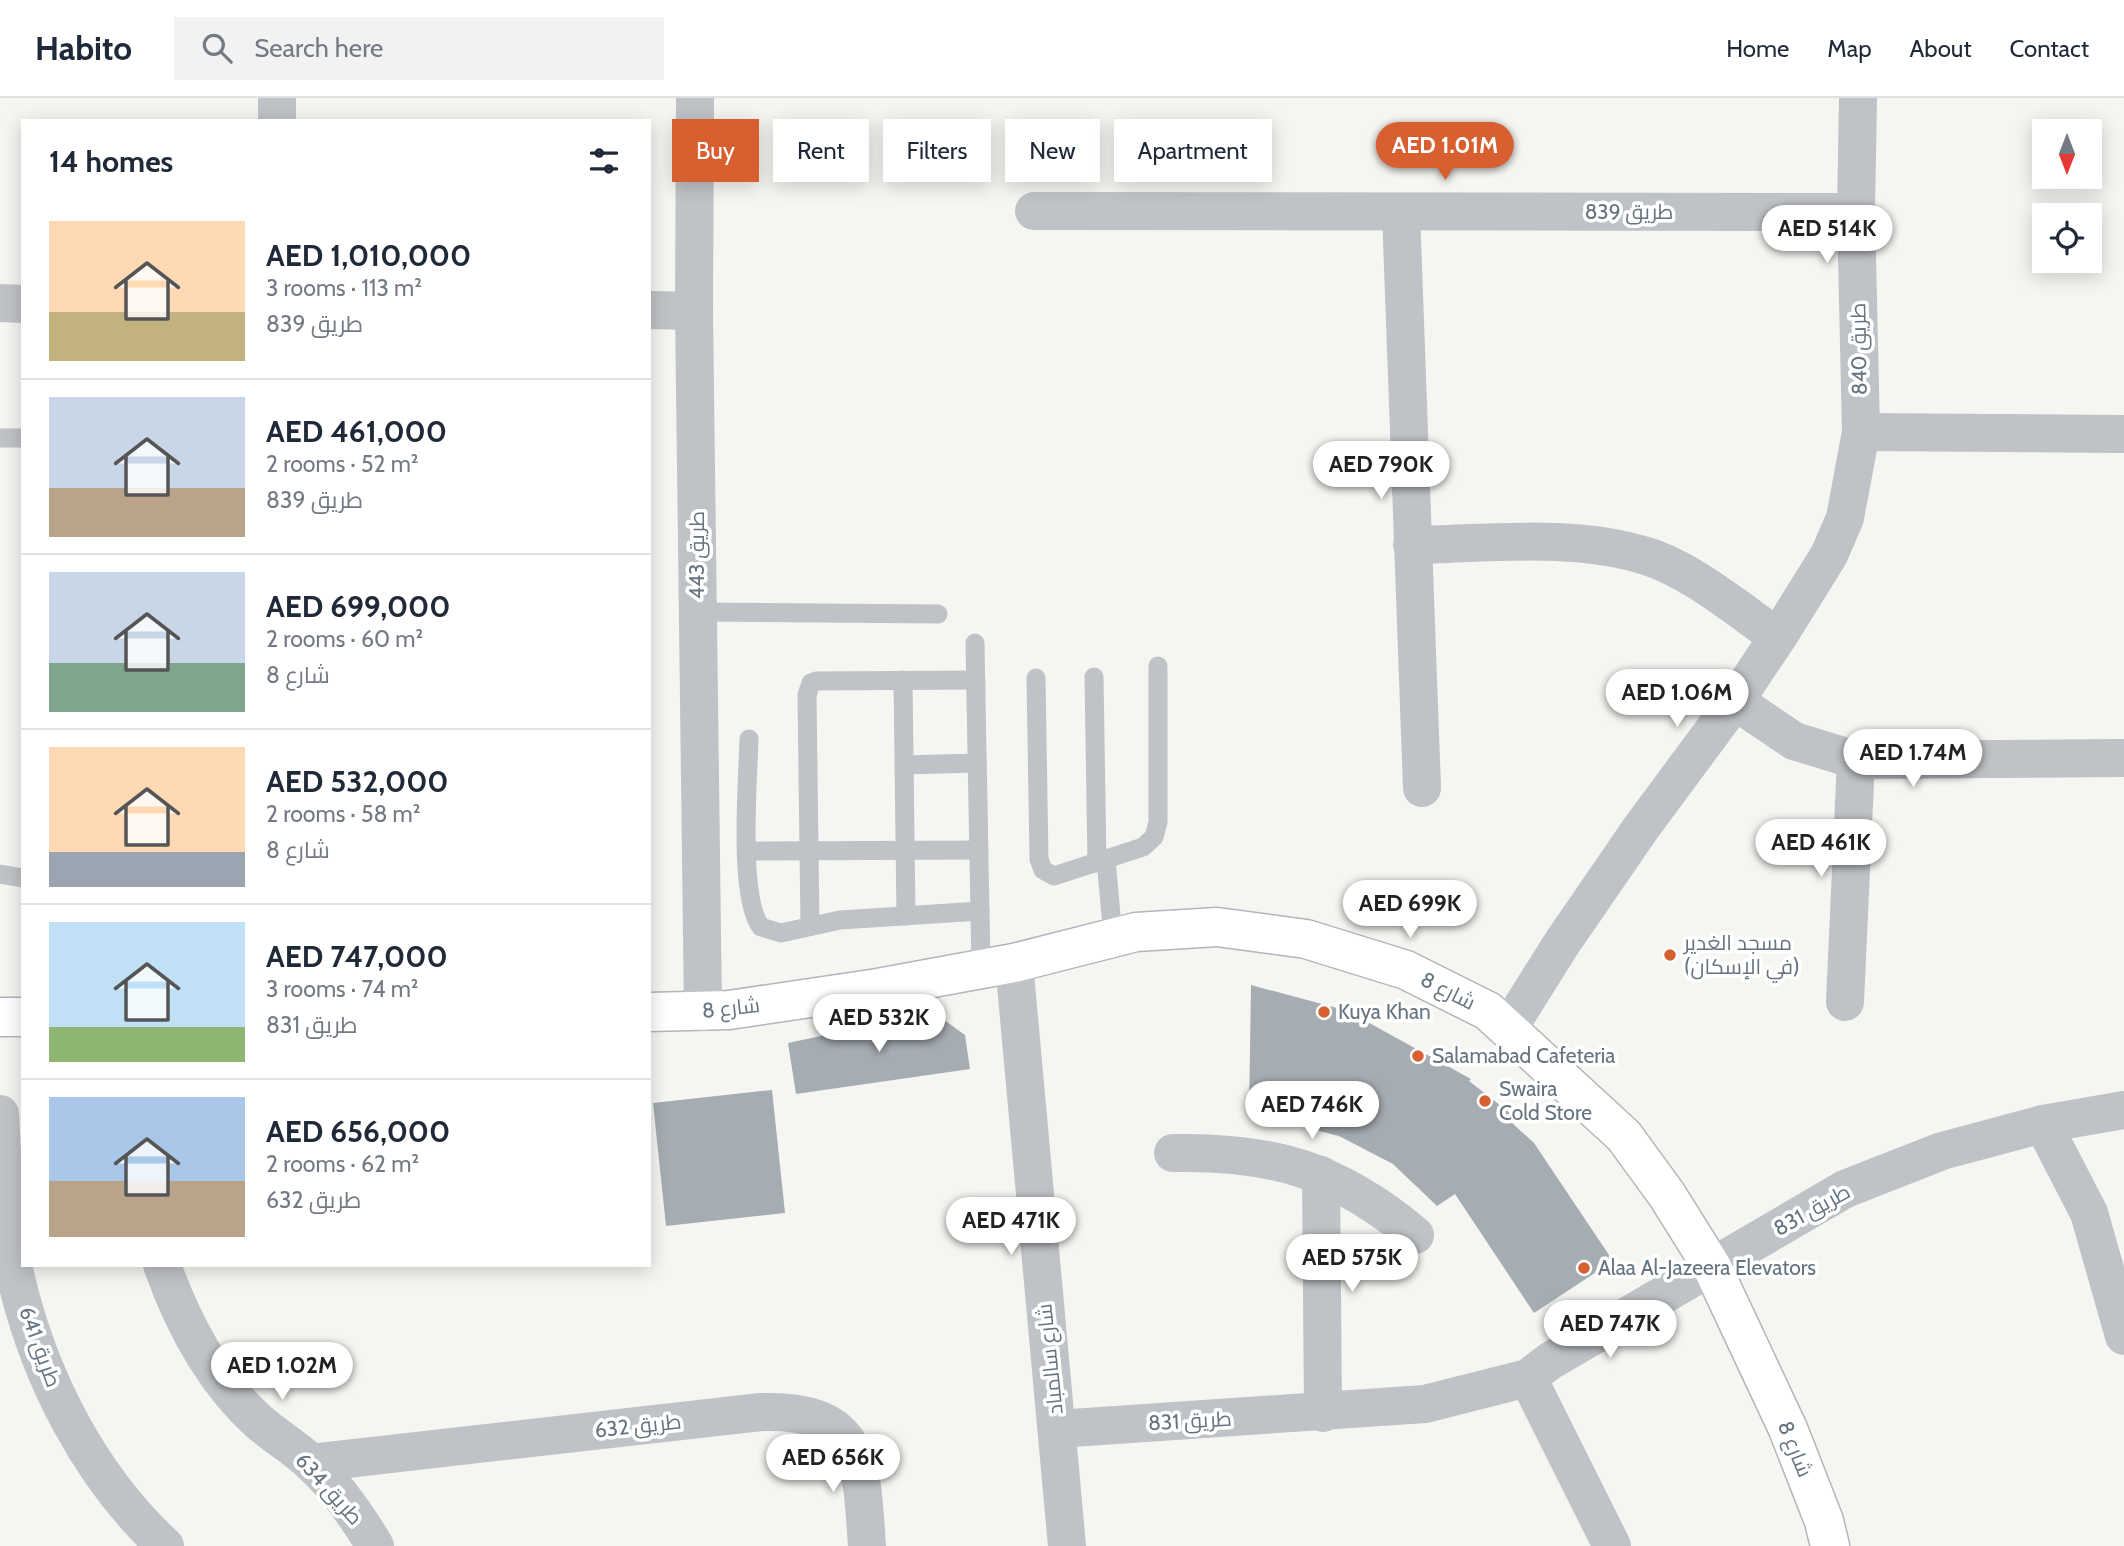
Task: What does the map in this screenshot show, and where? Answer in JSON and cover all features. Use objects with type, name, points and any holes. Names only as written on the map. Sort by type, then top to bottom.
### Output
[{"type":"street","points":[[277,98],[277,119]]},
{"type":"street","name":"طريق 443","points":[[695,98],[694,311],[702,1012]]},
{"type":"street","name":"طريق 840","points":[[1508,1029],[1562,943],[1641,828],[1735,701],[1778,637],[1829,555],[1845,517],[1861,432],[1856,212],[1858,98]]},
{"type":"street","name":"طريق 839","points":[[1034,211],[1856,212]]},
{"type":"street","points":[[1401,212],[1422,788]]},
{"type":"street","points":[[0,303],[21,303]]},
{"type":"street","points":[[651,310],[694,311]]},
{"type":"street","points":[[1861,432],[2124,434]]},
{"type":"street","points":[[1412,545],[1595,544],[1648,556],[1697,581],[1778,637]]},
{"type":"street","points":[[1735,701],[1794,741],[1856,760],[2124,758]]},
{"type":"street","points":[[1845,1002],[1856,760]]},
{"type":"street","name":"شارع 8","points":[[651,1012],[702,1012],[878,988],[997,965],[1136,932],[1217,927],[1306,939],[1406,970],[1488,1011],[1624,1136],[1667,1195],[1712,1267],[1788,1429],[1824,1521],[1830,1546]]},
{"type":"street","name":"شارع سالمباد","points":[[997,965],[1057,1429],[1067,1546]]},
{"type":"street","points":[[0,1017],[21,1017]]},
{"type":"street","name":"طريق 831","points":[[1057,1429],[1425,1404],[1528,1378],[1550,1361],[1845,1189],[1942,1152],[2043,1124],[2124,1110]]},
{"type":"street","name":"طريق 641","points":[[0,1114],[8,1227],[16,1277],[38,1350],[69,1419],[96,1463],[126,1503],[165,1546]]},
{"type":"street","points":[[2043,1124],[2089,1213],[2124,1336]]},
{"type":"street","points":[[1173,1153],[1223,1152],[1273,1160],[1321,1175],[1386,1211],[1415,1235]]},
{"type":"street","points":[[1321,1175],[1323,1413]]},
{"type":"street","name":"طريق 634","points":[[163,1267],[179,1313],[213,1371],[258,1421],[311,1463],[358,1517],[375,1546]]},
{"type":"street","points":[[1528,1378],[1612,1546]]},
{"type":"street","name":"طريق 632","points":[[311,1463],[786,1411],[838,1428],[852,1448],[861,1471],[867,1546]]},
{"type":"lane","points":[[0,438],[21,438]]},
{"type":"lane","points":[[698,612],[938,614]]},
{"type":"lane","points":[[975,643],[980,911],[997,965]]},
{"type":"lane","points":[[1036,678],[1040,865],[1043,870],[1055,876],[1143,847],[1154,837],[1158,822],[1158,666]]},
{"type":"lane","points":[[1094,677],[1101,861],[1113,937]]},
{"type":"lane","points":[[902,680],[906,916]]},
{"type":"lane","points":[[810,926],[807,689],[816,681],[976,680]]},
{"type":"lane","points":[[749,739],[747,852],[751,900],[761,927],[781,933],[840,920],[980,911]]},
{"type":"lane","points":[[904,765],[977,763]]},
{"type":"lane","points":[[747,852],[979,850]]},
{"type":"lane","points":[[0,874],[21,878]]},
{"type":"building","points":[[1251,985],[1363,1015],[1362,1019],[1471,1079],[1469,1081],[1514,1116],[1510,1121],[1534,1143],[1613,1261],[1534,1313],[1455,1194],[1437,1206],[1393,1164],[1339,1136],[1249,1113]]},
{"type":"building","points":[[933,1012],[965,1035],[970,1069],[796,1094],[788,1043]]},
{"type":"building","points":[[772,1090],[785,1213],[666,1226],[653,1103]]},
{"type":"place","name":"مسجد الغدير (في الإسكان)","points":[[1670,955]]},
{"type":"place","name":"Kuya Khan","points":[[1324,1012]]},
{"type":"place","name":"Salamabad Cafeteria","points":[[1418,1056]]},
{"type":"place","name":"Swaira Cold Store","points":[[1485,1101]]},
{"type":"place","name":"Alaa Al-Jazeera Elevators","points":[[1584,1268]]}]
